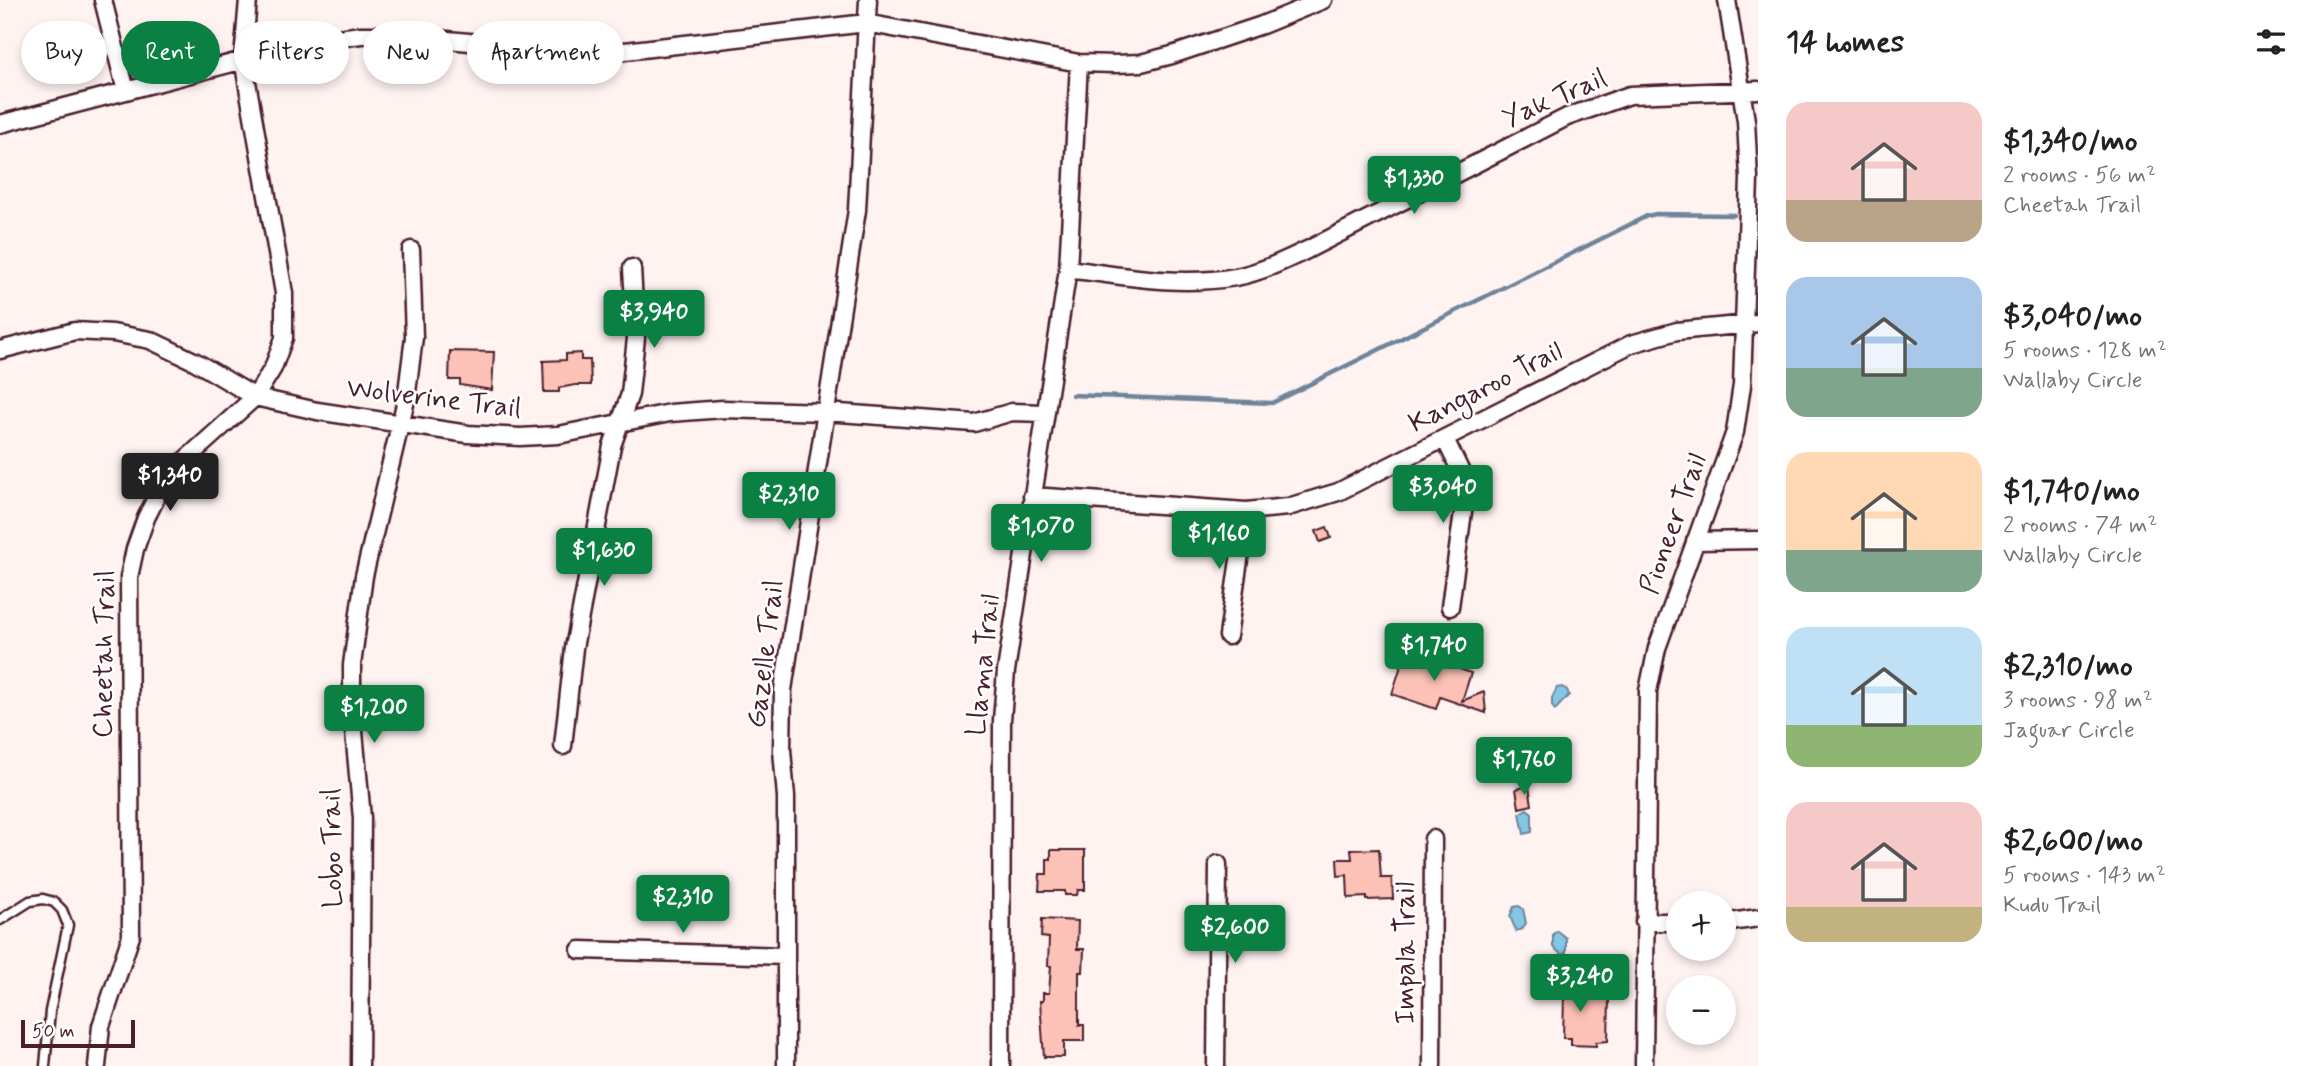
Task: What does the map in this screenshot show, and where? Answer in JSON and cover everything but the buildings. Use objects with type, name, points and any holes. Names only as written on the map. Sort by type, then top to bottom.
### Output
[{"type":"street","points":[[103,0],[127,91]]},
{"type":"street","name":"Cheetah Trail","points":[[246,21],[248,0]]},
{"type":"street","name":"Gazelle Trail","points":[[786,1066],[786,797],[782,750],[783,690],[857,210],[868,0]]},
{"type":"street","points":[[349,37],[394,35],[599,54],[866,23],[1079,63],[1141,62],[1172,55],[1262,25],[1323,0]]},
{"type":"street","name":"Pioneer Trail","points":[[1644,1066],[1648,691],[1657,648],[1735,432],[1752,323],[1746,121],[1727,0]]},
{"type":"street","points":[[0,124],[234,62]]},
{"type":"street","name":"Llama Trail","points":[[1001,1066],[1002,720],[1006,671],[1068,269],[1079,63]]},
{"type":"street","name":"Cheetah Trail","points":[[97,1066],[106,1006],[131,936],[129,588],[135,549],[146,518],[174,470],[255,397],[273,368],[284,338],[284,293],[247,84]]},
{"type":"street","name":"Yak Trail","points":[[1068,269],[1166,281],[1236,276],[1274,266],[1567,117],[1630,96],[1758,90]]},
{"type":"street","name":"Lobo Trail","points":[[360,1066],[362,818],[352,710],[352,665],[364,576],[406,400],[414,337],[411,250]]},
{"type":"street","points":[[563,746],[574,648],[612,446],[630,394],[636,338],[632,268]]},
{"type":"street","name":"Kangaroo Trail","points":[[1032,496],[1246,511],[1288,507],[1338,492],[1632,344],[1677,331],[1752,323]]},
{"type":"street","name":"Wolverine Trail","points":[[0,350],[75,331],[113,333],[150,340],[196,362],[255,397],[317,411],[468,435],[558,435],[670,413],[723,409],[826,412],[974,423],[1012,412],[1045,413]]},
{"type":"street","points":[[1446,439],[1461,472],[1465,497],[1450,607]]},
{"type":"street","points":[[1228,636],[1246,511]]},
{"type":"street","points":[[1695,541],[1758,540]]},
{"type":"street","name":"Impala Trail","points":[[1432,1066],[1433,839]]},
{"type":"street","points":[[1216,1066],[1218,864]]},
{"type":"street","points":[[1736,922],[1758,918]]},
{"type":"street","points":[[1644,922],[1666,922]]},
{"type":"street","points":[[580,950],[785,956]]},
{"type":"lane","points":[[0,920],[30,901],[43,899],[54,902],[62,910],[68,925],[50,1011],[45,1066]]},
{"type":"water","points":[[1562,687],[1569,695],[1555,710],[1552,698],[1557,688]]},
{"type":"water","points":[[1527,809],[1532,813],[1532,832],[1524,834],[1520,813]]},
{"type":"water","points":[[1514,907],[1523,909],[1526,923],[1522,929],[1516,931],[1510,916]]},
{"type":"water","points":[[1557,931],[1566,938],[1566,952],[1562,955],[1553,947],[1553,934]]},
{"type":"water","points":[[1594,982],[1598,985],[1598,990],[1585,996],[1578,993],[1580,986]]},
{"type":"waterway","points":[[1072,395],[1272,403],[1647,216],[1734,215]]}]
